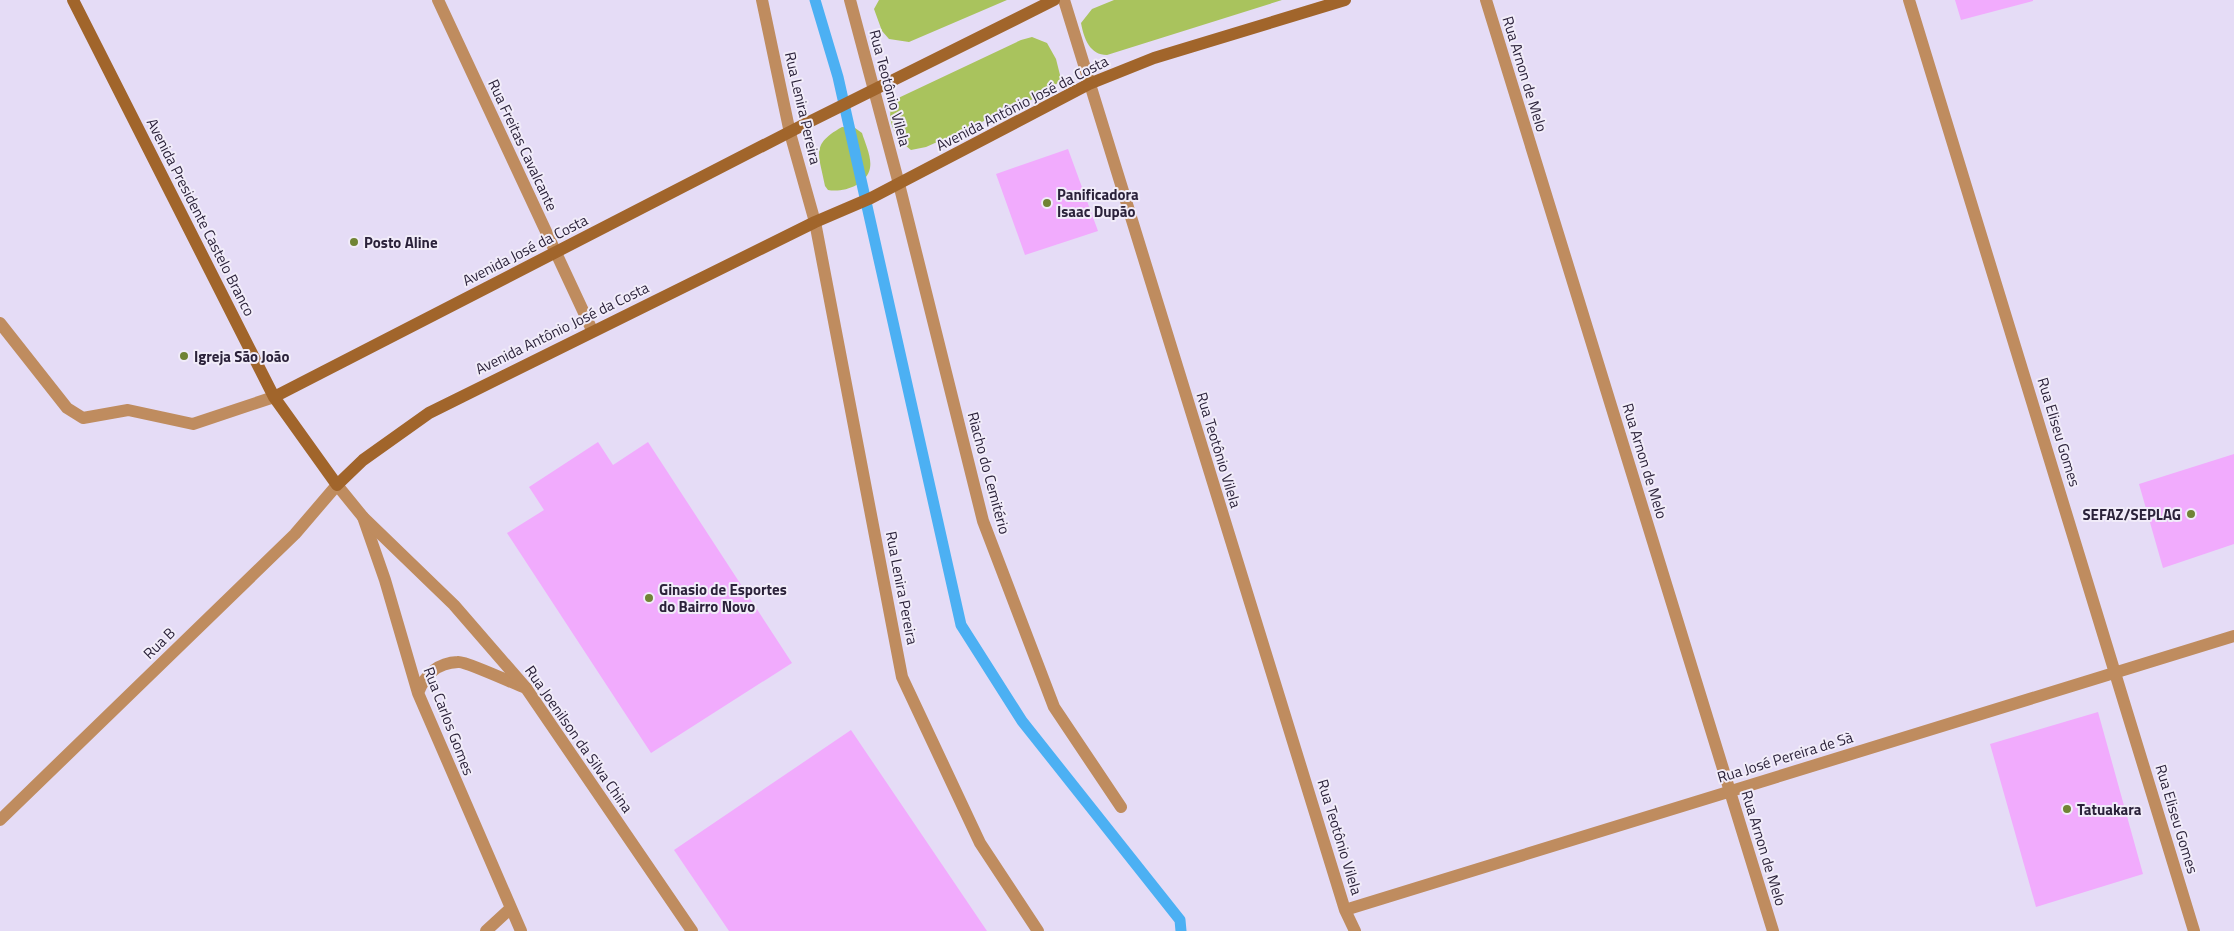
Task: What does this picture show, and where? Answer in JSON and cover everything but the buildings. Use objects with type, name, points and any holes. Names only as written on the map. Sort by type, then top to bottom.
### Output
[{"type":"main road","name":"Avenida Presidente Castelo Branco","points":[[73,0],[274,397],[306,444]]},
{"type":"main road","points":[[790,133],[1054,0]]},
{"type":"main road","name":"Avenida Antônio José da Costa","points":[[337,486],[363,460],[429,413],[592,330],[814,222],[870,198],[1089,84],[1154,58],[1345,0]]},
{"type":"main road","name":"Avenida José da Costa","points":[[274,397],[790,133]]},
{"type":"main road","name":"Rua Joenilson da Silva China","points":[[306,444],[337,486]]},
{"type":"street","name":"Rua Freitas Cavalcante","points":[[438,0],[592,330]]},
{"type":"street","name":"Rua Lenira Pereira","points":[[762,0],[790,133],[814,222],[902,677],[980,843],[1038,931]]},
{"type":"street","name":"Rua Teotônio Vilela","points":[[850,0],[898,184]]},
{"type":"street","name":"Rua Teotônio Vilela","points":[[1064,0],[1345,910],[1355,931]]},
{"type":"street","name":"Rua Arnon de Melo","points":[[1486,0],[1773,931]]},
{"type":"street","name":"Rua Eliseu Gomes","points":[[1909,0],[2194,931]]},
{"type":"street","name":"Riacho do Cemitério","points":[[898,184],[983,521],[1054,707],[1121,807]]},
{"type":"street","points":[[0,323],[67,408],[83,418],[128,410],[193,424],[274,397]]},
{"type":"street","name":"Rua Joenilson da Silva China","points":[[337,486],[363,517],[454,605],[526,688],[692,931]]},
{"type":"street","name":"Rua B","points":[[0,820],[295,534],[337,486]]},
{"type":"street","name":"Rua Carlos Gomes","points":[[363,517],[385,580],[418,693],[521,931]]},
{"type":"street","name":"Rua José Pereira de Sà","points":[[1345,910],[2234,636]]},
{"type":"street","points":[[418,693],[422,682],[432,670],[459,662],[526,688]]},
{"type":"street","points":[[486,931],[511,908]]},
{"type":"green space","points":[[879,0],[1007,0],[909,42],[889,39],[882,31],[874,9]]},
{"type":"green space","points":[[1114,0],[1282,0],[1107,55],[1101,54],[1089,45],[1081,23],[1092,9]]},
{"type":"green space","points":[[1032,37],[1047,43],[1056,59],[1061,79],[1049,92],[926,147],[911,150],[900,140],[891,121],[891,107],[894,100],[1021,40]]},
{"type":"green space","points":[[842,127],[855,128],[862,133],[869,155],[870,168],[864,179],[854,186],[834,191],[828,190],[825,186],[819,151],[825,139]]},
{"type":"waterway","points":[[815,0],[838,77],[961,625],[1022,721],[1180,920],[1181,931]]},
{"type":"place","name":"Panificadora Isaac Dupão","points":[[1047,203]]},
{"type":"place","name":"Posto Aline","points":[[354,242]]},
{"type":"place","name":"Igreja São João","points":[[184,356]]},
{"type":"place","name":"SEFAZ/SEPLAG","points":[[2191,514]]},
{"type":"place","name":"Ginasio de Esportes do Bairro Novo","points":[[649,598]]},
{"type":"place","name":"Tatuakara","points":[[2067,809]]}]
